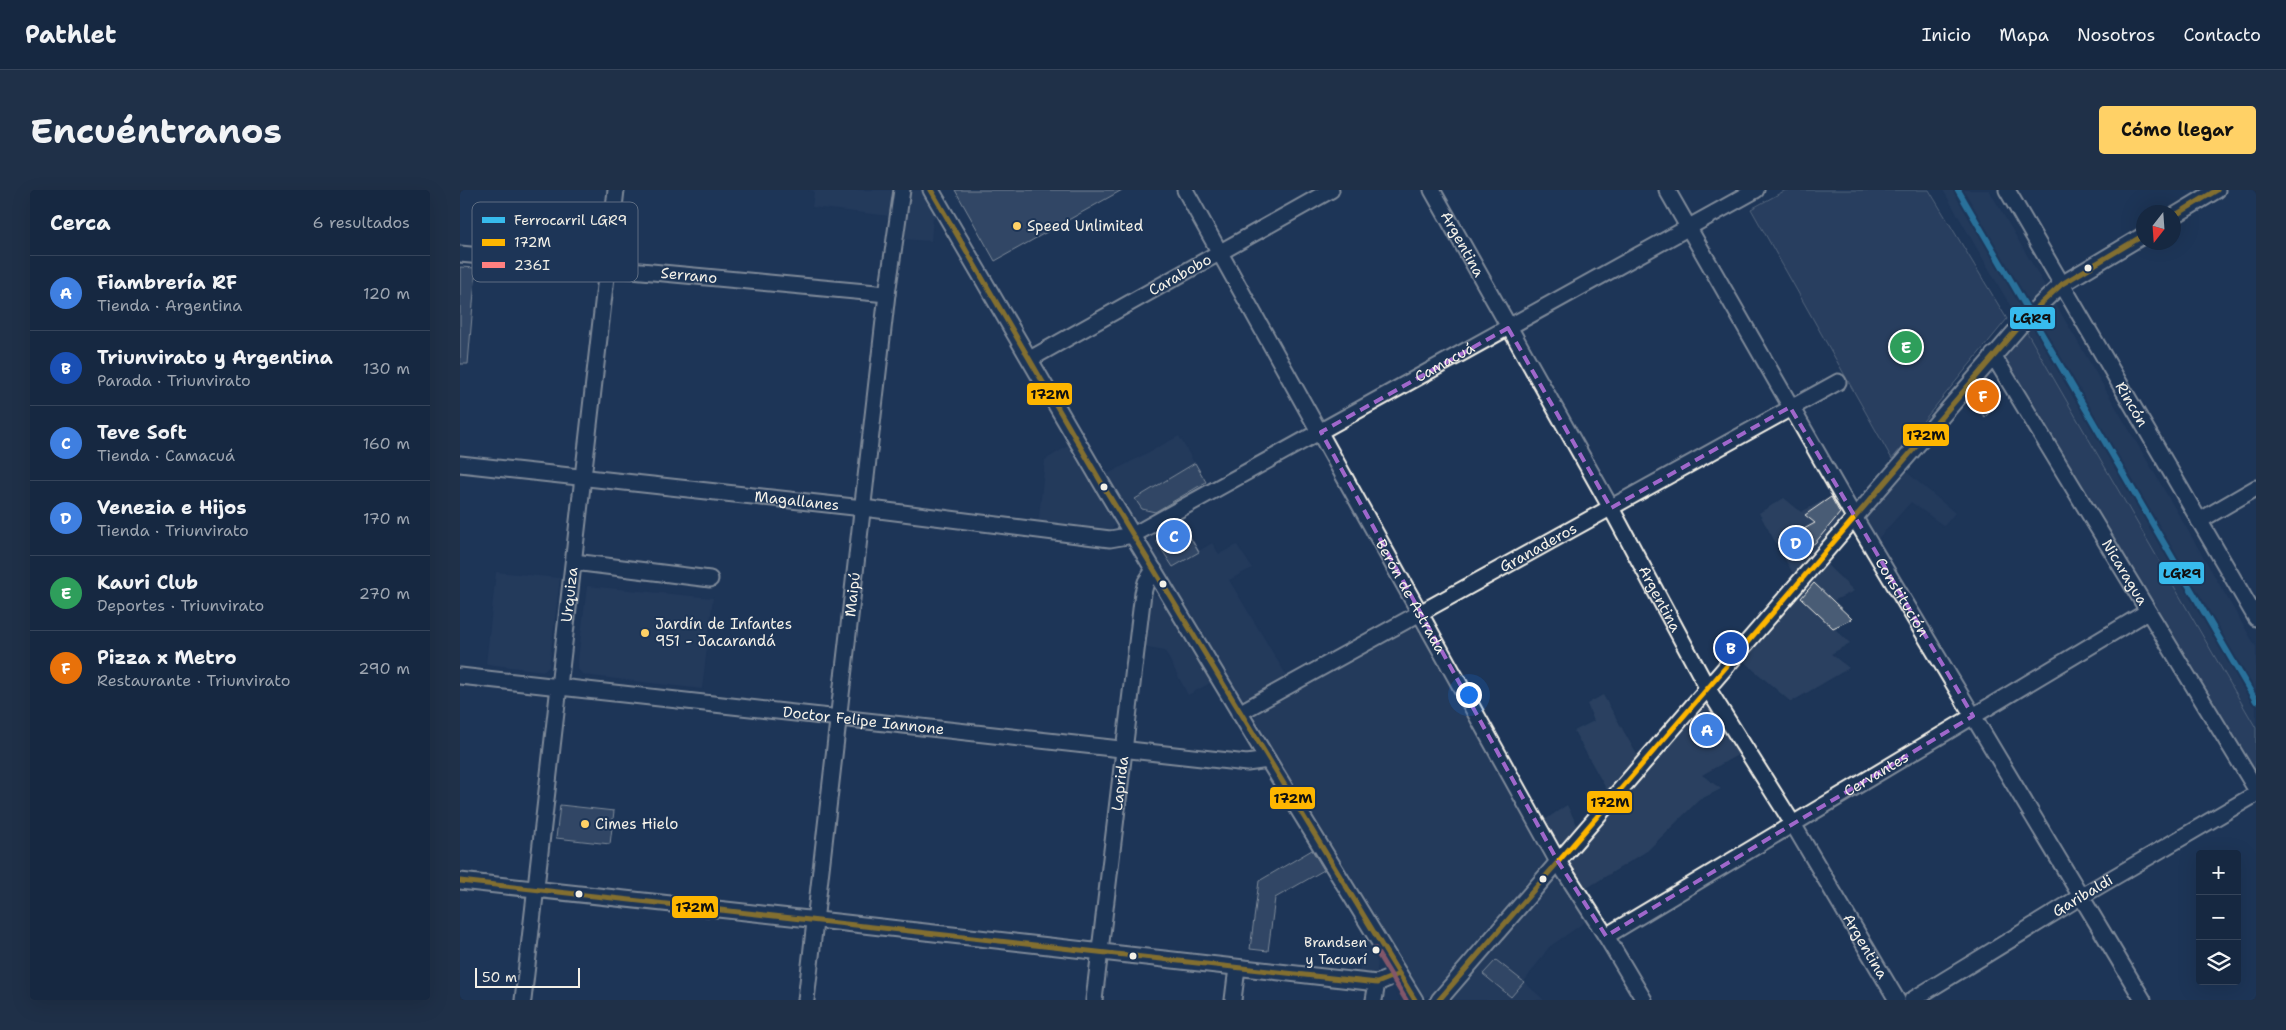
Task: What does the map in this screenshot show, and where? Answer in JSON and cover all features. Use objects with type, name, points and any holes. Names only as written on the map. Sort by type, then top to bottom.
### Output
[{"type":"street","name":"Maipú","points":[[806,1000],[840,718],[887,294],[902,190]]},
{"type":"street","points":[[931,190],[1239,713],[1415,1000]]},
{"type":"street","name":"Berón de Astrada","points":[[1185,190],[1557,860],[1606,936],[1644,1000]]},
{"type":"street","name":"Carabobo","points":[[1030,359],[1331,190]]},
{"type":"street","name":"Argentina","points":[[1432,190],[1611,508],[1708,689],[1793,824],[1897,1000]]},
{"type":"street","name":"Constitución","points":[[1667,190],[1854,517],[2143,1000]]},
{"type":"street","name":"Camacuá","points":[[1133,535],[1756,190]]},
{"type":"street","name":"Rincón","points":[[2007,190],[2256,618]]},
{"type":"street","points":[[2181,212],[2217,190]]},
{"type":"street","points":[[1439,1000],[1557,860],[1708,689],[1993,355],[2038,305],[2062,284],[2136,240]]},
{"type":"street","name":"Serrano","points":[[638,271],[887,294]]},
{"type":"street","name":"Urquiza","points":[[523,1000],[604,282]]},
{"type":"street","name":"Nicaragua","points":[[1993,355],[2256,789]]},
{"type":"street","name":"Granaderos","points":[[1239,713],[1838,382]]},
{"type":"street","name":"Magallanes","points":[[460,464],[862,508],[1110,539],[1133,535]]},
{"type":"street","points":[[2199,521],[2256,488]]},
{"type":"street","points":[[574,562],[710,579]]},
{"type":"street","name":"Laprida","points":[[1094,1000],[1143,593],[1146,582],[1154,570]]},
{"type":"street","name":"Cervantes","points":[[1606,936],[2147,612]]},
{"type":"street","name":"Doctor Felipe Iannone","points":[[460,676],[1247,763],[1268,760]]},
{"type":"street","name":"Garibaldi","points":[[1912,1000],[2080,897],[2256,794]]},
{"type":"street","points":[[460,881],[816,919],[1100,953],[1377,983],[1400,974]]},
{"type":"street","points":[[1233,1000],[1238,968]]},
{"type":"street","points":[[1374,1000],[1377,983]]},
{"type":"highlighted area","points":[[1508,328],[1611,508],[1790,407],[1973,716],[1606,936],[1557,860],[1321,432]]},
{"type":"shaded area","points":[[809,190],[893,190],[890,216],[812,207],[814,191]]},
{"type":"shaded area","points":[[907,190],[925,190],[938,215],[933,218],[931,241],[900,239]]},
{"type":"shaded area","points":[[1786,190],[1929,190],[2007,319],[1892,459],[1751,209]]},
{"type":"shaded area","points":[[1943,190],[1989,190],[2256,647],[2256,729]]},
{"type":"shaded area","points":[[2025,329],[2256,728],[2256,785],[2000,358]]},
{"type":"shaded area","points":[[1179,436],[1208,487],[1146,520],[1135,520],[1106,475]]},
{"type":"shaded area","points":[[1071,444],[1115,519],[1115,525],[1108,533],[1038,526],[1045,460]]},
{"type":"shaded area","points":[[1903,469],[1955,513],[1944,526],[1911,502],[1875,542],[1864,523],[1864,518]]},
{"type":"shaded area","points":[[1834,495],[1845,515],[1843,521],[1795,577],[1759,513],[1784,498],[1801,512]]},
{"type":"shaded area","points":[[1179,518],[1199,551],[1212,543],[1219,554],[1237,545],[1252,568],[1229,580],[1288,678],[1250,699],[1241,698],[1237,695],[1150,549],[1150,535]]},
{"type":"shaded area","points":[[1824,562],[1854,591],[1833,601],[1852,619],[1834,628],[1850,643],[1831,654],[1849,668],[1791,702],[1741,659]]},
{"type":"shaded area","points":[[496,572],[560,578],[549,667],[544,671],[486,664]]},
{"type":"shaded area","name":"Jardín de Infantes 951 - Jacarandá","points":[[587,586],[713,598],[702,689],[583,675],[577,668]]},
{"type":"shaded area","points":[[1154,595],[1164,600],[1212,682],[1188,695],[1165,651],[1141,647],[1150,597]]},
{"type":"shaded area","points":[[1412,626],[1422,632],[1550,857],[1547,865],[1437,992],[1427,997],[1420,996],[1255,725],[1255,716],[1260,708]]},
{"type":"shaded area","points":[[1603,695],[1640,760],[1609,794],[1574,731],[1594,721],[1587,704]]},
{"type":"shaded area","points":[[1708,704],[1712,706],[1741,753],[1702,775],[1721,789],[1699,800],[1647,851],[1582,891],[1569,868],[1571,860],[1701,706]]},
{"type":"shaded area","points":[[1567,805],[1579,829],[1565,843],[1556,843],[1543,821]]},
{"type":"shaded area","points":[[1555,880],[1565,884],[1588,920],[1549,947],[1524,982],[1544,1000],[1448,1000],[1549,882]]},
{"type":"shaded area","points":[[1365,935],[1378,960],[1377,973],[1371,976],[1359,975],[1361,957],[1353,943]]},
{"type":"building","name":"Speed Unlimited","points":[[955,190],[1122,190],[995,261]]},
{"type":"building","points":[[460,267],[472,268],[472,282],[475,282],[468,364],[460,364]]},
{"type":"building","points":[[1984,388],[1995,407],[1985,417],[1970,404]]},
{"type":"building","points":[[1195,463],[1206,482],[1155,512],[1142,509],[1135,499]]},
{"type":"building","points":[[1831,497],[1840,513],[1815,543],[1787,559],[1778,543],[1815,523],[1805,515]]},
{"type":"building","points":[[1180,520],[1199,552],[1173,567],[1157,542],[1159,532]]},
{"type":"building","points":[[1814,583],[1852,619],[1833,628],[1801,598]]},
{"type":"building","points":[[1703,715],[1712,716],[1718,724],[1707,735],[1696,723]]},
{"type":"building","name":"Cimes Hielo","points":[[560,805],[614,811],[610,844],[556,838]]},
{"type":"building","points":[[1312,850],[1324,870],[1275,898],[1268,951],[1250,949],[1259,881]]},
{"type":"building","points":[[1496,960],[1524,982],[1511,997],[1483,974]]},
{"type":"rail line","name":"LGR9","points":[[1958,190],[2256,701]]},
{"type":"transit line","name":"172M","points":[[931,190],[1105,489],[1415,1000]]},
{"type":"transit line","name":"172M","points":[[2181,212],[2217,190]]},
{"type":"transit line","name":"172M","points":[[1439,1000],[2031,313],[2062,284],[2136,240]]},
{"type":"transit line","name":"172M","points":[[460,881],[1377,983],[1399,974]]},
{"type":"transit line","name":"236I","points":[[1375,949],[1406,1000]]},
{"type":"place","name":"Speed Unlimited","points":[[1017,226]]},
{"type":"place","name":"Kauri Club","points":[[1906,347]]},
{"type":"place","name":"Pizza x Metro","points":[[1983,396]]},
{"type":"place","name":"Teve Soft","points":[[1174,536]]},
{"type":"place","name":"Venezia e Hijos","points":[[1796,543]]},
{"type":"place","name":"Jardín de Infantes 951 - Jacarandá","points":[[645,633]]},
{"type":"place","name":"Triunvirato y Argentina","points":[[1731,648]]},
{"type":"place","name":"Fiambrería RF","points":[[1707,730]]},
{"type":"place","name":"Cimes Hielo","points":[[585,824]]},
{"type":"place","name":"Brandsen y Tacuarí","points":[[1376,950]]}]
